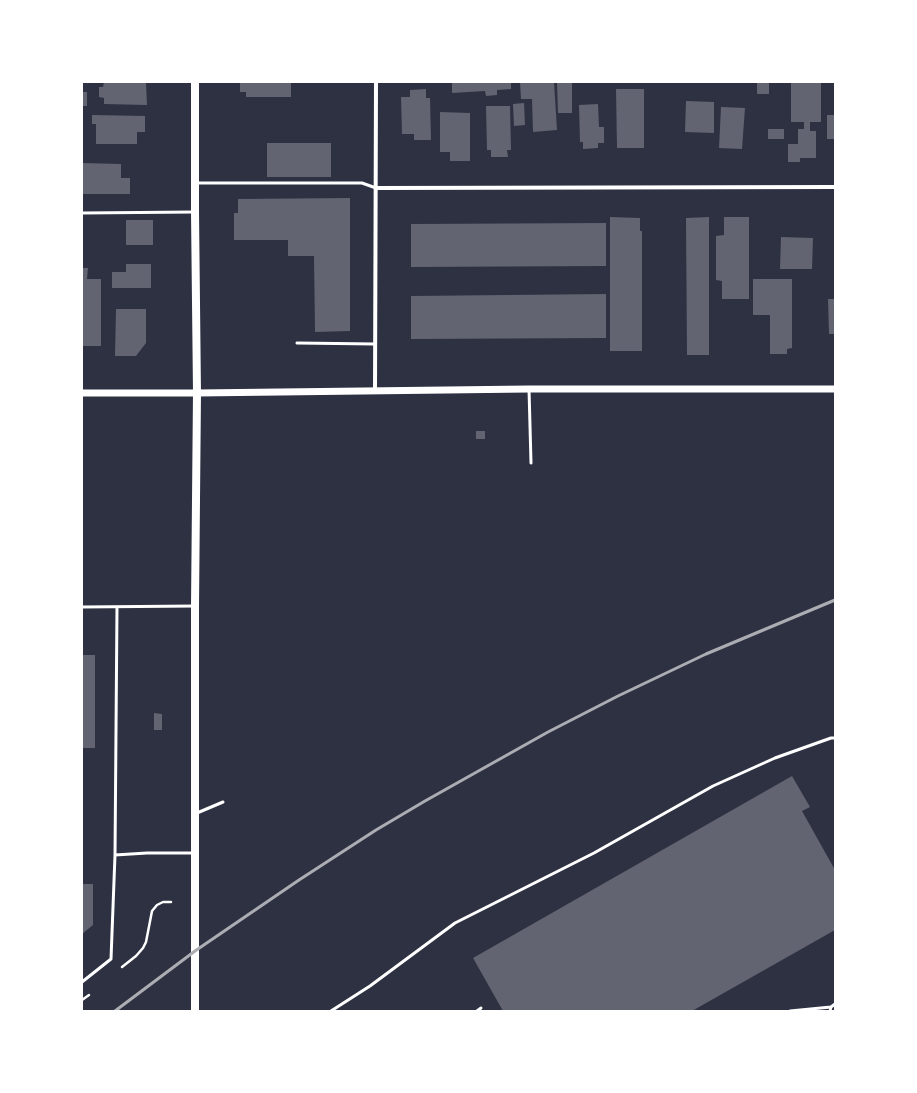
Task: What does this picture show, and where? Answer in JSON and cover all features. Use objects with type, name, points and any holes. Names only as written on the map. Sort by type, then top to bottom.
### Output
[{"type":"main road","points":[[195,82],[197,393],[195,606],[195,1011]]},
{"type":"street","points":[[375,390],[376,82]]},
{"type":"street","points":[[376,188],[835,187]]},
{"type":"street","points":[[82,393],[529,389],[835,389]]},
{"type":"lane","points":[[195,183],[359,183],[376,188]]},
{"type":"lane","points":[[82,213],[195,212]]},
{"type":"lane","points":[[298,343],[375,344]]},
{"type":"lane","points":[[529,389],[531,463]]},
{"type":"lane","points":[[82,607],[195,606]]},
{"type":"lane","points":[[82,982],[111,959],[115,855],[117,607]]},
{"type":"lane","points":[[331,1011],[370,986],[455,923],[594,853],[713,786],[775,758],[831,738],[835,738]]},
{"type":"lane","points":[[195,813],[223,802]]},
{"type":"lane","points":[[115,855],[195,853]]},
{"type":"lane","points":[[790,1011],[831,1007],[835,1004]]},
{"type":"lane","points":[[830,1011],[831,1007]]},
{"type":"lane","points":[[476,1011],[481,1008]]},
{"type":"path","points":[[118,971],[143,948],[148,935],[152,911],[157,905],[163,902],[171,902]]},
{"type":"path","points":[[82,1000],[94,990]]},
{"type":"building","points":[[104,82],[146,82],[147,105],[104,104],[104,98],[99,97],[99,87],[103,87]]},
{"type":"building","points":[[240,82],[291,82],[291,97],[246,97],[246,92],[240,92]]},
{"type":"building","points":[[452,82],[511,82],[511,89],[497,90],[497,95],[486,96],[485,91],[452,93]]},
{"type":"building","points":[[520,82],[554,82],[557,130],[533,132],[532,99],[521,99]]},
{"type":"building","points":[[557,82],[572,82],[572,113],[558,113]]},
{"type":"building","points":[[757,82],[769,82],[769,94],[757,94]]},
{"type":"building","points":[[791,82],[821,82],[821,122],[810,122],[810,131],[816,131],[816,158],[800,158],[800,162],[788,162],[788,144],[798,144],[798,129],[804,129],[804,122],[791,122]]},
{"type":"building","points":[[426,89],[426,98],[430,98],[431,140],[414,140],[414,134],[402,134],[401,97],[410,97],[410,90]]},
{"type":"building","points":[[616,89],[644,89],[644,148],[617,148]]},
{"type":"building","points":[[82,92],[87,92],[87,106],[82,106]]},
{"type":"building","points":[[686,101],[714,102],[714,133],[685,132]]},
{"type":"building","points":[[524,103],[525,125],[514,126],[513,104]]},
{"type":"building","points":[[598,104],[599,127],[604,127],[604,143],[598,143],[598,148],[583,149],[583,142],[580,142],[579,105]]},
{"type":"building","points":[[486,106],[510,106],[511,150],[507,150],[508,157],[491,157],[491,150],[487,150]]},
{"type":"building","points":[[721,107],[745,108],[742,149],[719,148]]},
{"type":"building","points":[[440,112],[470,113],[470,161],[450,161],[450,152],[440,152]]},
{"type":"building","points":[[92,115],[145,116],[145,132],[137,132],[137,144],[96,144],[96,124],[92,124]]},
{"type":"building","points":[[827,115],[835,115],[835,139],[827,139]]},
{"type":"building","points":[[768,129],[784,129],[784,139],[768,139]]},
{"type":"building","points":[[267,143],[331,143],[331,177],[267,177]]},
{"type":"building","points":[[82,163],[121,164],[121,178],[130,178],[130,194],[82,194]]},
{"type":"building","points":[[350,198],[350,331],[315,332],[314,256],[288,256],[288,240],[234,240],[234,213],[238,213],[238,199]]},
{"type":"building","points":[[610,217],[640,218],[640,231],[642,231],[642,351],[610,351]]},
{"type":"building","points":[[709,217],[709,355],[687,355],[686,218]]},
{"type":"building","points":[[724,217],[749,217],[749,299],[722,299],[722,281],[716,280],[716,236],[724,235]]},
{"type":"building","points":[[126,220],[153,220],[153,245],[126,245]]},
{"type":"building","points":[[606,223],[606,266],[411,267],[411,224]]},
{"type":"building","points":[[781,237],[813,238],[812,269],[780,269]]},
{"type":"building","points":[[126,264],[151,264],[151,288],[112,288],[112,272],[126,272]]},
{"type":"building","points":[[82,268],[88,268],[87,279],[101,279],[101,346],[82,346]]},
{"type":"building","points":[[753,279],[792,279],[792,348],[787,349],[787,354],[770,354],[770,315],[753,315]]},
{"type":"building","points":[[606,294],[606,338],[411,339],[411,296]]},
{"type":"building","points":[[828,299],[835,299],[835,334],[829,334]]},
{"type":"building","points":[[116,309],[146,309],[146,343],[136,356],[115,356]]},
{"type":"building","points":[[476,431],[485,431],[485,439],[476,439]]},
{"type":"building","points":[[82,655],[95,655],[95,748],[82,748]]},
{"type":"building","points":[[154,713],[162,714],[162,730],[154,730]]},
{"type":"building","points":[[792,776],[810,807],[802,811],[835,870],[835,930],[692,1011],[503,1011],[473,958]]},
{"type":"building","points":[[82,884],[93,884],[93,925],[82,934]]},
{"type":"railway","points":[[115,1011],[195,951],[299,880],[376,830],[425,801],[548,732],[618,696],[706,654],[835,600]]}]
